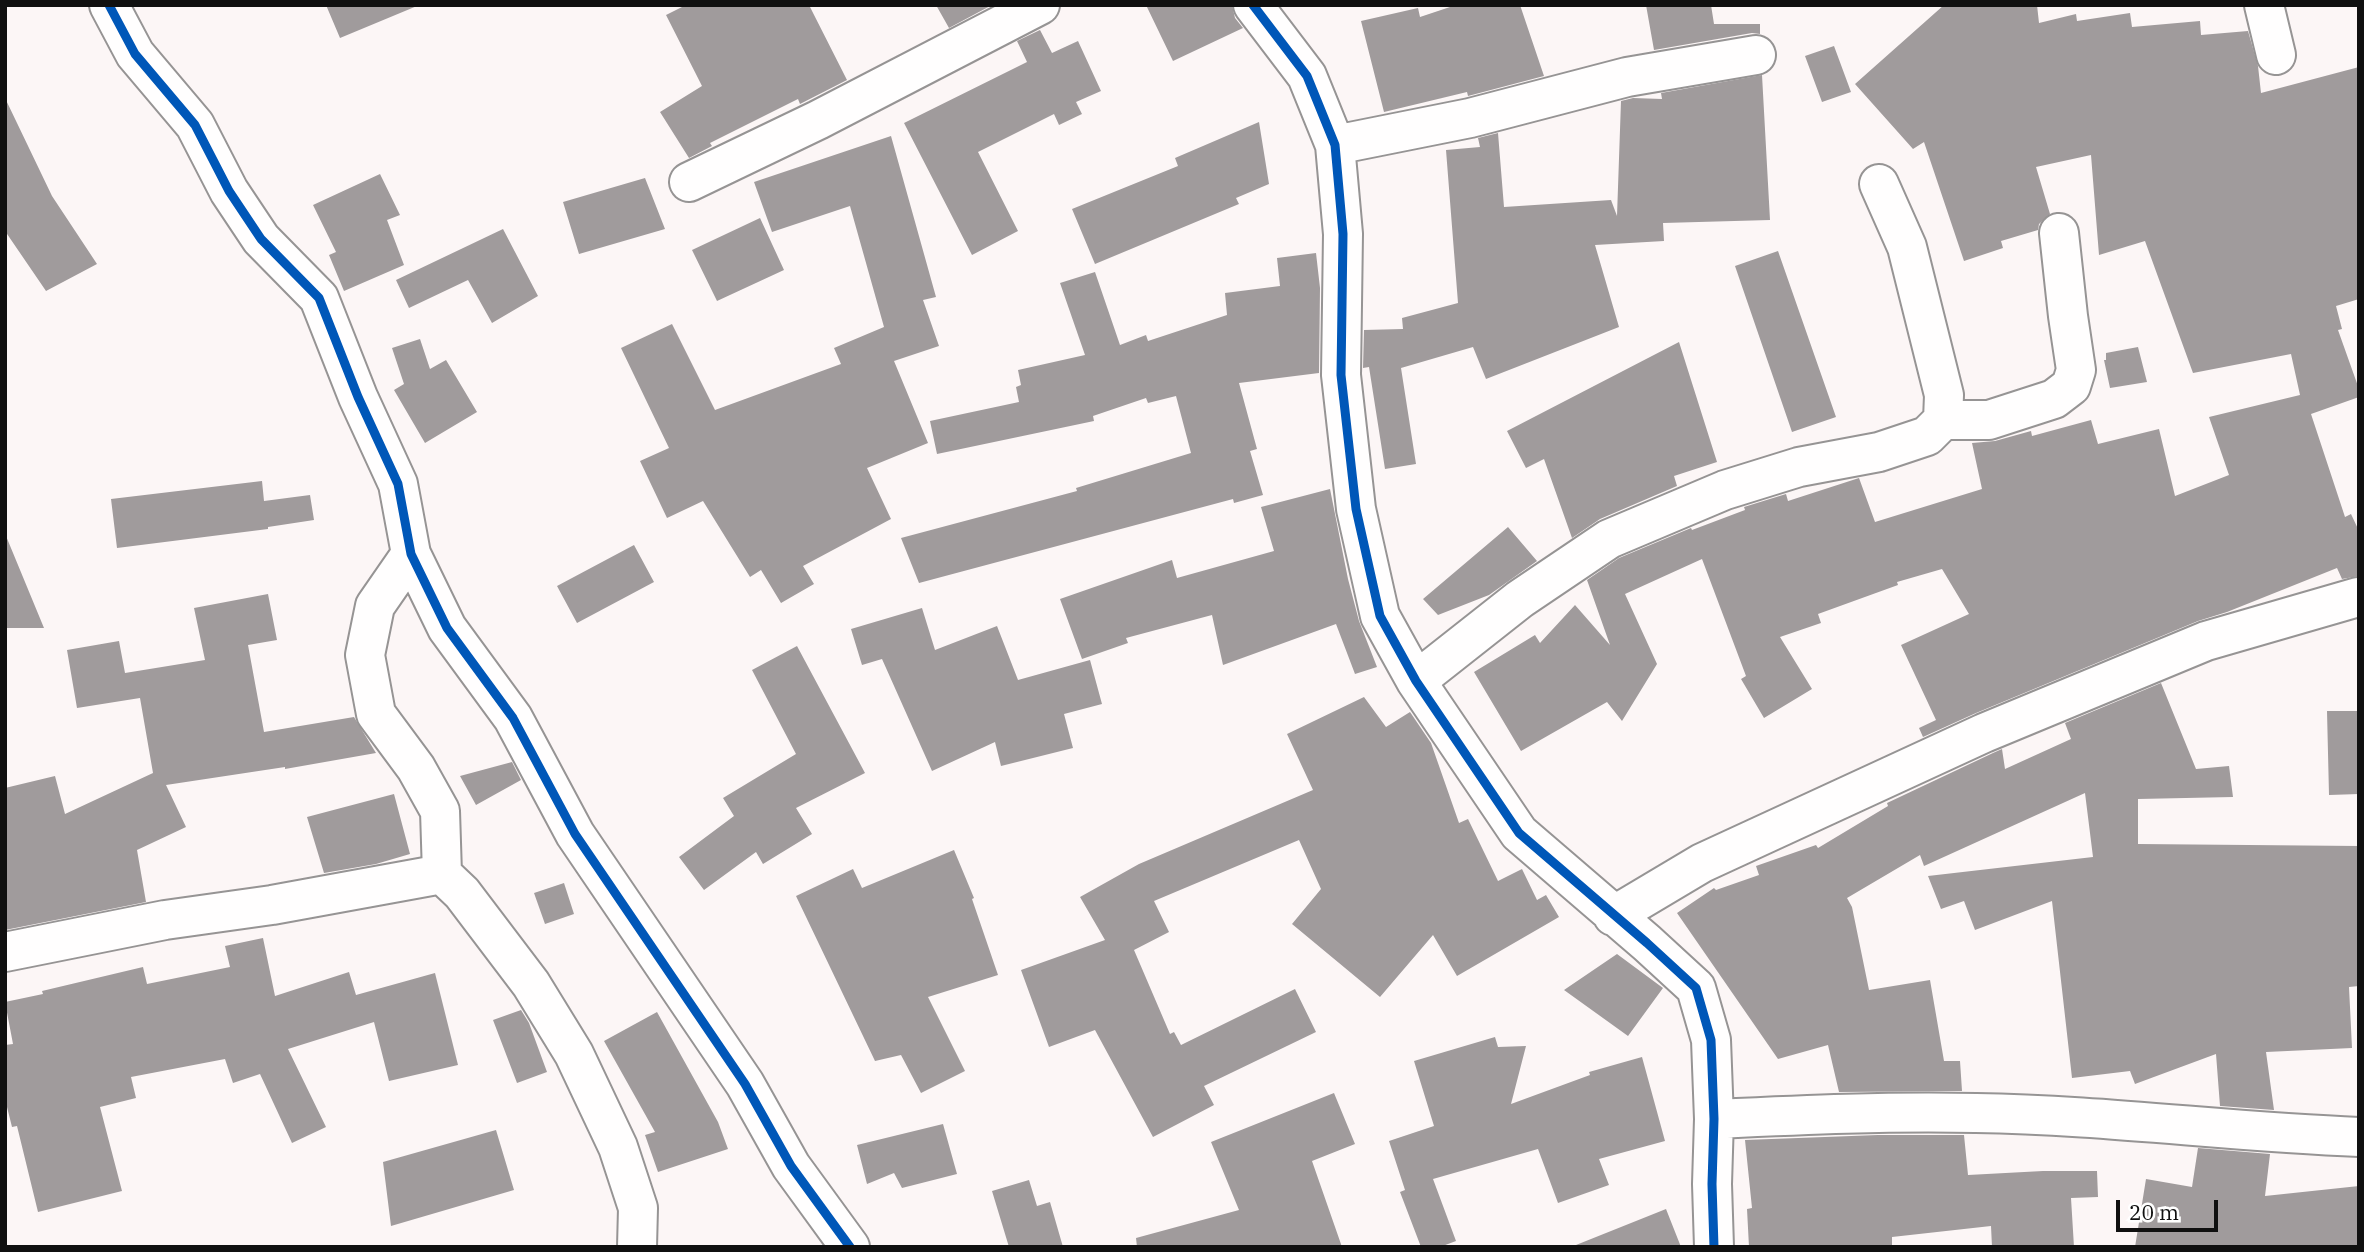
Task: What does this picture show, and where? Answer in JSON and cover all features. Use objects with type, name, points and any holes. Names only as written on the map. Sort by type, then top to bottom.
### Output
[{"type":"street","points":[[109,5],[135,54],[195,125],[229,191],[261,239],[319,298],[358,397],[398,484],[411,554],[447,628],[513,718],[575,834],[745,1084],[791,1166],[850,1247]]},
{"type":"street","points":[[689,182],[818,120],[1040,5]]},
{"type":"street","points":[[1253,5],[1307,76],[1335,145],[1343,234],[1341,375],[1356,509],[1380,617],[1416,681],[1519,834],[1696,988],[1711,1040],[1714,1247]]},
{"type":"street","points":[[2264,5],[2276,55]]},
{"type":"street","points":[[1335,145],[1470,118],[1627,77],[1756,55]]},
{"type":"street","points":[[1416,681],[1520,598],[1609,539],[1725,490],[1799,467],[1879,452],[1927,436],[1943,420],[1944,395],[1907,247],[1879,184]]},
{"type":"street","points":[[1943,420],[1989,419],[2054,399],[2071,386],[2076,370],[2067,316],[2059,233]]},
{"type":"street","points":[[411,554],[376,606],[365,655],[376,714],[416,768],[440,811],[442,874],[462,893],[531,984],[574,1054],[618,1147],[638,1208],[636,1247]]},
{"type":"street","points":[[1614,916],[1702,863],[1984,733],[2206,641],[2357,597]]},
{"type":"street","points":[[5,953],[165,920],[272,905],[442,874]]},
{"type":"street","points":[[1714,1119],[1847,1113],[1978,1113],[2359,1137]]},
{"type":"building","points":[[326,5],[417,5],[417,6],[340,38]]},
{"type":"building","points":[[686,5],[809,5],[847,80],[800,104],[798,99],[710,143],[712,146],[689,158],[660,112],[702,86],[666,15]]},
{"type":"building","points":[[936,5],[992,5],[949,28]]},
{"type":"building","points":[[1146,5],[1232,5],[1235,18],[1243,28],[1173,61]]},
{"type":"building","points":[[1456,5],[1520,5],[1544,76],[1468,96],[1467,92],[1384,112],[1361,21],[1418,8],[1420,17]]},
{"type":"building","points":[[1646,5],[1711,5],[1714,24],[1760,24],[1760,34],[1752,33],[1654,50]]},
{"type":"building","points":[[1944,5],[2037,5],[2039,23],[2076,14],[2077,21],[2130,13],[2132,27],[2200,21],[2201,35],[2248,31],[2258,66],[2261,93],[2359,67],[2359,299],[2336,306],[2342,329],[2338,330],[2359,389],[2359,397],[2311,414],[2345,517],[2351,514],[2359,531],[2359,576],[2342,579],[2337,568],[2198,621],[1923,737],[1919,728],[1936,720],[1901,645],[1969,614],[1942,569],[1897,582],[1898,585],[1818,614],[1821,623],[1780,637],[1812,689],[1764,718],[1741,679],[1746,676],[1702,559],[1625,594],[1657,664],[1622,721],[1607,702],[1521,751],[1474,672],[1535,635],[1540,643],[1575,605],[1610,645],[1587,580],[1619,558],[1691,528],[1692,530],[1745,510],[1744,507],[1786,494],[1788,501],[1859,478],[1875,522],[1982,489],[1972,443],[1995,441],[2031,431],[2032,436],[2091,420],[2098,444],[2159,429],[2175,496],[2229,475],[2209,417],[2300,395],[2291,354],[2193,373],[2145,241],[2099,255],[2091,155],[2036,167],[2050,214],[2039,224],[2038,230],[2001,241],[2003,248],[1964,261],[1924,142],[1913,149],[1855,84]]},
{"type":"building","points":[[1040,30],[1052,53],[1078,41],[1101,91],[1076,102],[1082,114],[1059,125],[1054,114],[978,152],[1018,231],[972,255],[904,123],[1027,62],[1017,41]]},
{"type":"building","points":[[1834,46],[1851,92],[1822,102],[1805,56]]},
{"type":"building","points":[[1762,75],[1770,220],[1663,223],[1664,241],[1595,245],[1619,327],[1486,379],[1473,347],[1401,368],[1416,464],[1385,469],[1369,367],[1363,368],[1364,330],[1403,329],[1402,318],[1458,303],[1446,150],[1480,147],[1478,138],[1498,133],[1504,207],[1611,200],[1617,216],[1621,101],[1633,98],[1662,99],[1661,93]]},
{"type":"building","points":[[5,98],[52,196],[97,264],[46,291],[5,231]]},
{"type":"building","points":[[1259,122],[1269,184],[1236,198],[1239,204],[1095,264],[1072,209],[1178,166],[1175,158]]},
{"type":"building","points":[[891,136],[936,297],[923,300],[939,346],[894,361],[928,443],[867,468],[891,519],[803,566],[814,584],[781,603],[761,570],[750,577],[703,501],[667,518],[640,461],[669,448],[621,348],[672,324],[715,410],[841,364],[834,348],[884,327],[850,206],[772,232],[754,182]]},
{"type":"building","points":[[380,174],[400,215],[387,220],[404,265],[344,291],[329,255],[336,252],[313,205]]},
{"type":"building","points":[[645,178],[665,229],[579,254],[563,202]]},
{"type":"building","points":[[760,218],[784,270],[717,301],[692,250]]},
{"type":"building","points":[[503,229],[538,296],[492,323],[468,280],[409,308],[396,280]]},
{"type":"building","points":[[1778,251],[1836,417],[1792,432],[1735,266]]},
{"type":"building","points":[[1316,253],[1320,288],[1319,373],[1239,383],[1257,449],[1250,451],[1263,495],[1234,503],[1233,499],[919,583],[901,538],[1077,491],[1076,488],[1191,453],[1176,396],[1148,403],[1146,398],[1093,416],[1094,421],[937,454],[930,421],[1019,402],[1016,387],[1021,385],[1018,370],[1085,355],[1060,283],[1095,272],[1120,345],[1146,335],[1148,341],[1227,315],[1225,293],[1280,286],[1277,258]]},
{"type":"building","points":[[420,339],[430,369],[446,360],[477,412],[425,443],[394,390],[404,384],[392,348]]},
{"type":"building","points":[[1679,342],[1717,462],[1674,476],[1677,486],[1600,519],[1572,538],[1544,459],[1526,468],[1507,431]]},
{"type":"building","points":[[2138,347],[2147,382],[2110,388],[2104,360],[2106,353]]},
{"type":"building","points":[[262,481],[264,501],[310,495],[314,520],[268,529],[117,548],[111,499]]},
{"type":"building","points":[[1330,489],[1359,621],[1377,667],[1355,674],[1336,624],[1223,665],[1212,615],[1126,638],[1128,643],[1082,659],[1060,599],[1172,560],[1177,578],[1274,551],[1261,507]]},
{"type":"building","points":[[1508,527],[1537,561],[1489,595],[1438,615],[1423,599]]},
{"type":"building","points":[[6,536],[44,628],[5,628]]},
{"type":"building","points":[[634,545],[654,582],[577,623],[557,586]]},
{"type":"building","points":[[268,594],[277,640],[248,645],[264,732],[354,717],[376,753],[285,769],[166,785],[186,827],[137,850],[146,902],[5,930],[5,788],[55,776],[65,814],[153,773],[140,698],[77,708],[67,650],[119,641],[125,673],[205,660],[194,608]]},
{"type":"building","points":[[922,608],[935,650],[997,626],[1018,680],[1090,660],[1102,704],[1064,714],[1073,748],[1001,766],[995,742],[932,771],[882,659],[862,665],[851,629]]},
{"type":"building","points":[[797,646],[865,773],[796,808],[812,834],[763,864],[756,852],[704,890],[679,857],[734,816],[723,798],[796,754],[752,670]]},
{"type":"building","points":[[2161,683],[2196,769],[2229,766],[2233,797],[2138,799],[2138,844],[2359,846],[2359,986],[2349,987],[2352,1048],[2266,1052],[2274,1110],[2220,1106],[2216,1054],[2135,1084],[2130,1071],[2072,1078],[2052,901],[1975,930],[1964,901],[1941,909],[1928,876],[2093,857],[2085,793],[1924,866],[1920,855],[1847,898],[1852,907],[1869,990],[1930,980],[1944,1061],[1960,1061],[1962,1091],[1839,1092],[1828,1045],[1778,1059],[1677,913],[1714,888],[1716,890],[1759,875],[1756,866],[1816,845],[1818,848],[1888,806],[1887,803],[2002,749],[2005,769],[2071,739],[2065,723]]},
{"type":"building","points":[[1364,697],[1386,727],[1410,712],[1431,743],[1459,823],[1468,819],[1498,881],[1522,869],[1537,900],[1546,895],[1559,917],[1457,976],[1433,935],[1380,997],[1292,924],[1321,889],[1299,840],[1154,901],[1169,932],[1134,950],[1170,1034],[1174,1032],[1181,1045],[1295,989],[1316,1032],[1204,1086],[1214,1105],[1153,1137],[1095,1030],[1049,1047],[1021,970],[1105,940],[1080,897],[1139,864],[1313,790],[1287,734]]},
{"type":"building","points":[[2327,711],[2359,711],[2359,794],[2329,795]]},
{"type":"building","points":[[512,762],[521,780],[476,805],[460,776]]},
{"type":"building","points":[[394,794],[410,854],[376,864],[324,873],[307,817]]},
{"type":"building","points":[[954,850],[974,898],[972,899],[998,975],[928,997],[965,1071],[921,1093],[901,1055],[875,1061],[796,896],[853,869],[862,888]]},
{"type":"building","points":[[564,883],[574,914],[545,924],[534,893]]},
{"type":"building","points":[[263,938],[275,996],[349,972],[356,995],[435,973],[458,1065],[389,1081],[374,1022],[288,1049],[326,1127],[292,1143],[260,1074],[233,1083],[225,1059],[131,1077],[136,1098],[100,1107],[122,1191],[38,1212],[17,1126],[12,1127],[5,1099],[5,1045],[13,1044],[5,1002],[143,967],[147,984],[230,967],[225,946]]},
{"type":"building","points":[[1617,954],[1663,988],[1628,1036],[1564,990]]},
{"type":"building","points":[[521,1010],[529,1023],[547,1072],[517,1083],[493,1020]]},
{"type":"building","points":[[657,1012],[718,1122],[728,1149],[658,1172],[645,1135],[655,1132],[604,1041]]},
{"type":"building","points":[[1495,1037],[1498,1047],[1526,1046],[1511,1104],[1590,1075],[1589,1072],[1642,1057],[1665,1141],[1599,1159],[1609,1185],[1558,1203],[1538,1149],[1433,1179],[1456,1241],[1440,1247],[1421,1247],[1400,1192],[1405,1190],[1389,1141],[1434,1126],[1414,1061]]},
{"type":"building","points":[[1334,1093],[1355,1144],[1312,1161],[1342,1247],[1137,1247],[1136,1238],[1239,1210],[1211,1142]]},
{"type":"building","points":[[943,1124],[957,1174],[902,1188],[894,1173],[867,1184],[857,1145]]},
{"type":"building","points":[[496,1130],[514,1190],[391,1226],[383,1162]]},
{"type":"building","points":[[1964,1135],[1968,1175],[2097,1171],[2098,1197],[2071,1198],[2074,1247],[1992,1247],[1991,1226],[1892,1237],[1892,1247],[1749,1247],[1747,1209],[1752,1208],[1745,1140]]},
{"type":"building","points":[[2198,1148],[2270,1154],[2265,1196],[2359,1186],[2359,1247],[2135,1247],[2146,1179],[2192,1187]]},
{"type":"building","points":[[1029,1180],[1037,1206],[1050,1202],[1063,1247],[1009,1247],[992,1191]]},
{"type":"building","points":[[1666,1209],[1681,1247],[1576,1247],[1576,1245]]},
{"type":"cycle path","points":[[109,5],[135,54],[195,125],[229,191],[261,239],[319,298],[358,397],[398,484],[411,554],[447,628],[513,718],[575,834],[745,1084],[791,1166],[850,1247]]},
{"type":"cycle path","points":[[1253,5],[1307,76],[1335,145],[1343,234],[1341,375],[1356,509],[1380,616],[1416,681],[1519,833],[1696,988],[1711,1040],[1714,1247]]}]
